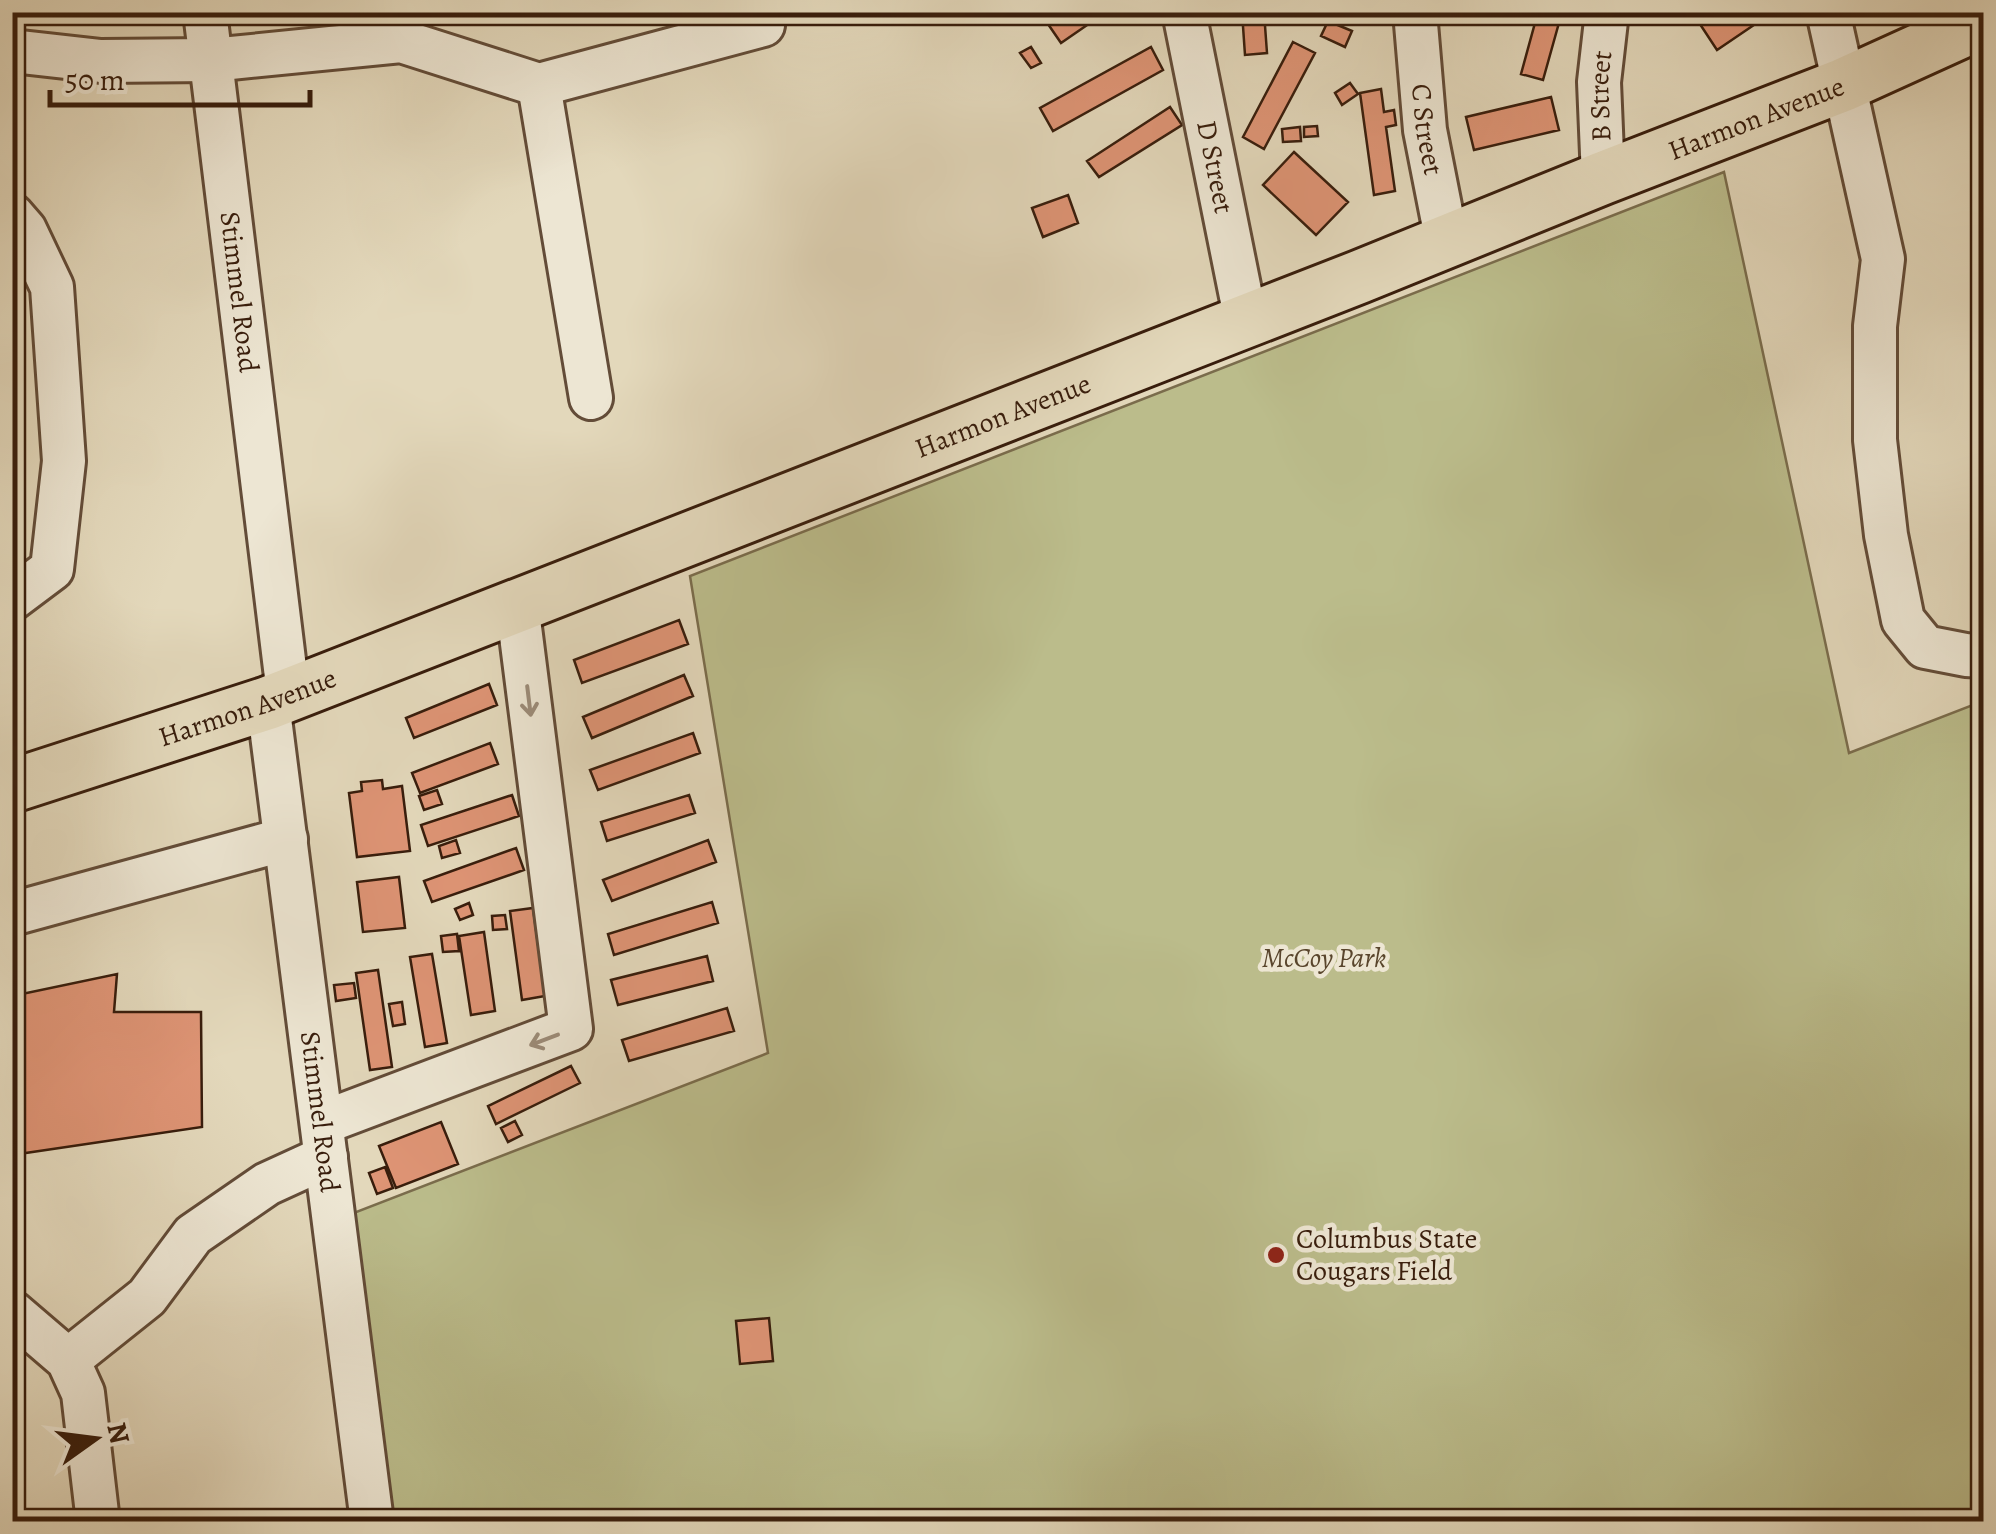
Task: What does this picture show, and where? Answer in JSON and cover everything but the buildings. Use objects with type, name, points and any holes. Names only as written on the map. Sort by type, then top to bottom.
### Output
[{"type":"main road","name":"Harmon Avenue","points":[[12,786],[278,698],[1246,321],[1842,85],[1968,22]]},
{"type":"street","name":"Stimmel Road","points":[[205,12],[278,698],[286,839],[372,1522]]},
{"type":"street","name":"D Street","points":[[1184,12],[1246,321]]},
{"type":"street","name":"C Street","points":[[1415,12],[1425,130],[1446,242]]},
{"type":"street","name":"B Street","points":[[1604,178],[1598,82],[1607,12]]},
{"type":"street","points":[[1828,12],[1883,259],[1875,326],[1875,440],[1886,535],[1902,620],[1925,647],[1984,656]]},
{"type":"street","points":[[13,42],[102,61],[211,60],[400,41],[540,85],[763,25]]},
{"type":"street","points":[[540,85],[591,398]]},
{"type":"street","points":[[12,215],[25,230],[52,287],[64,462],[52,569],[12,599]]},
{"type":"street","points":[[68,1360],[147,1296],[192,1234],[324,1140],[571,1029],[517,604]]},
{"type":"street","points":[[12,914],[286,839]]},
{"type":"street","points":[[12,1312],[68,1360],[83,1393],[98,1522]]},
{"type":"green space","name":"McCoy Park","points":[[1724,172],[1849,753],[1983,701],[1983,1521],[390,1521],[351,1214],[768,1053],[690,576]]},
{"type":"place","name":"Columbus State Cougars Field","points":[[1276,1255]]}]
